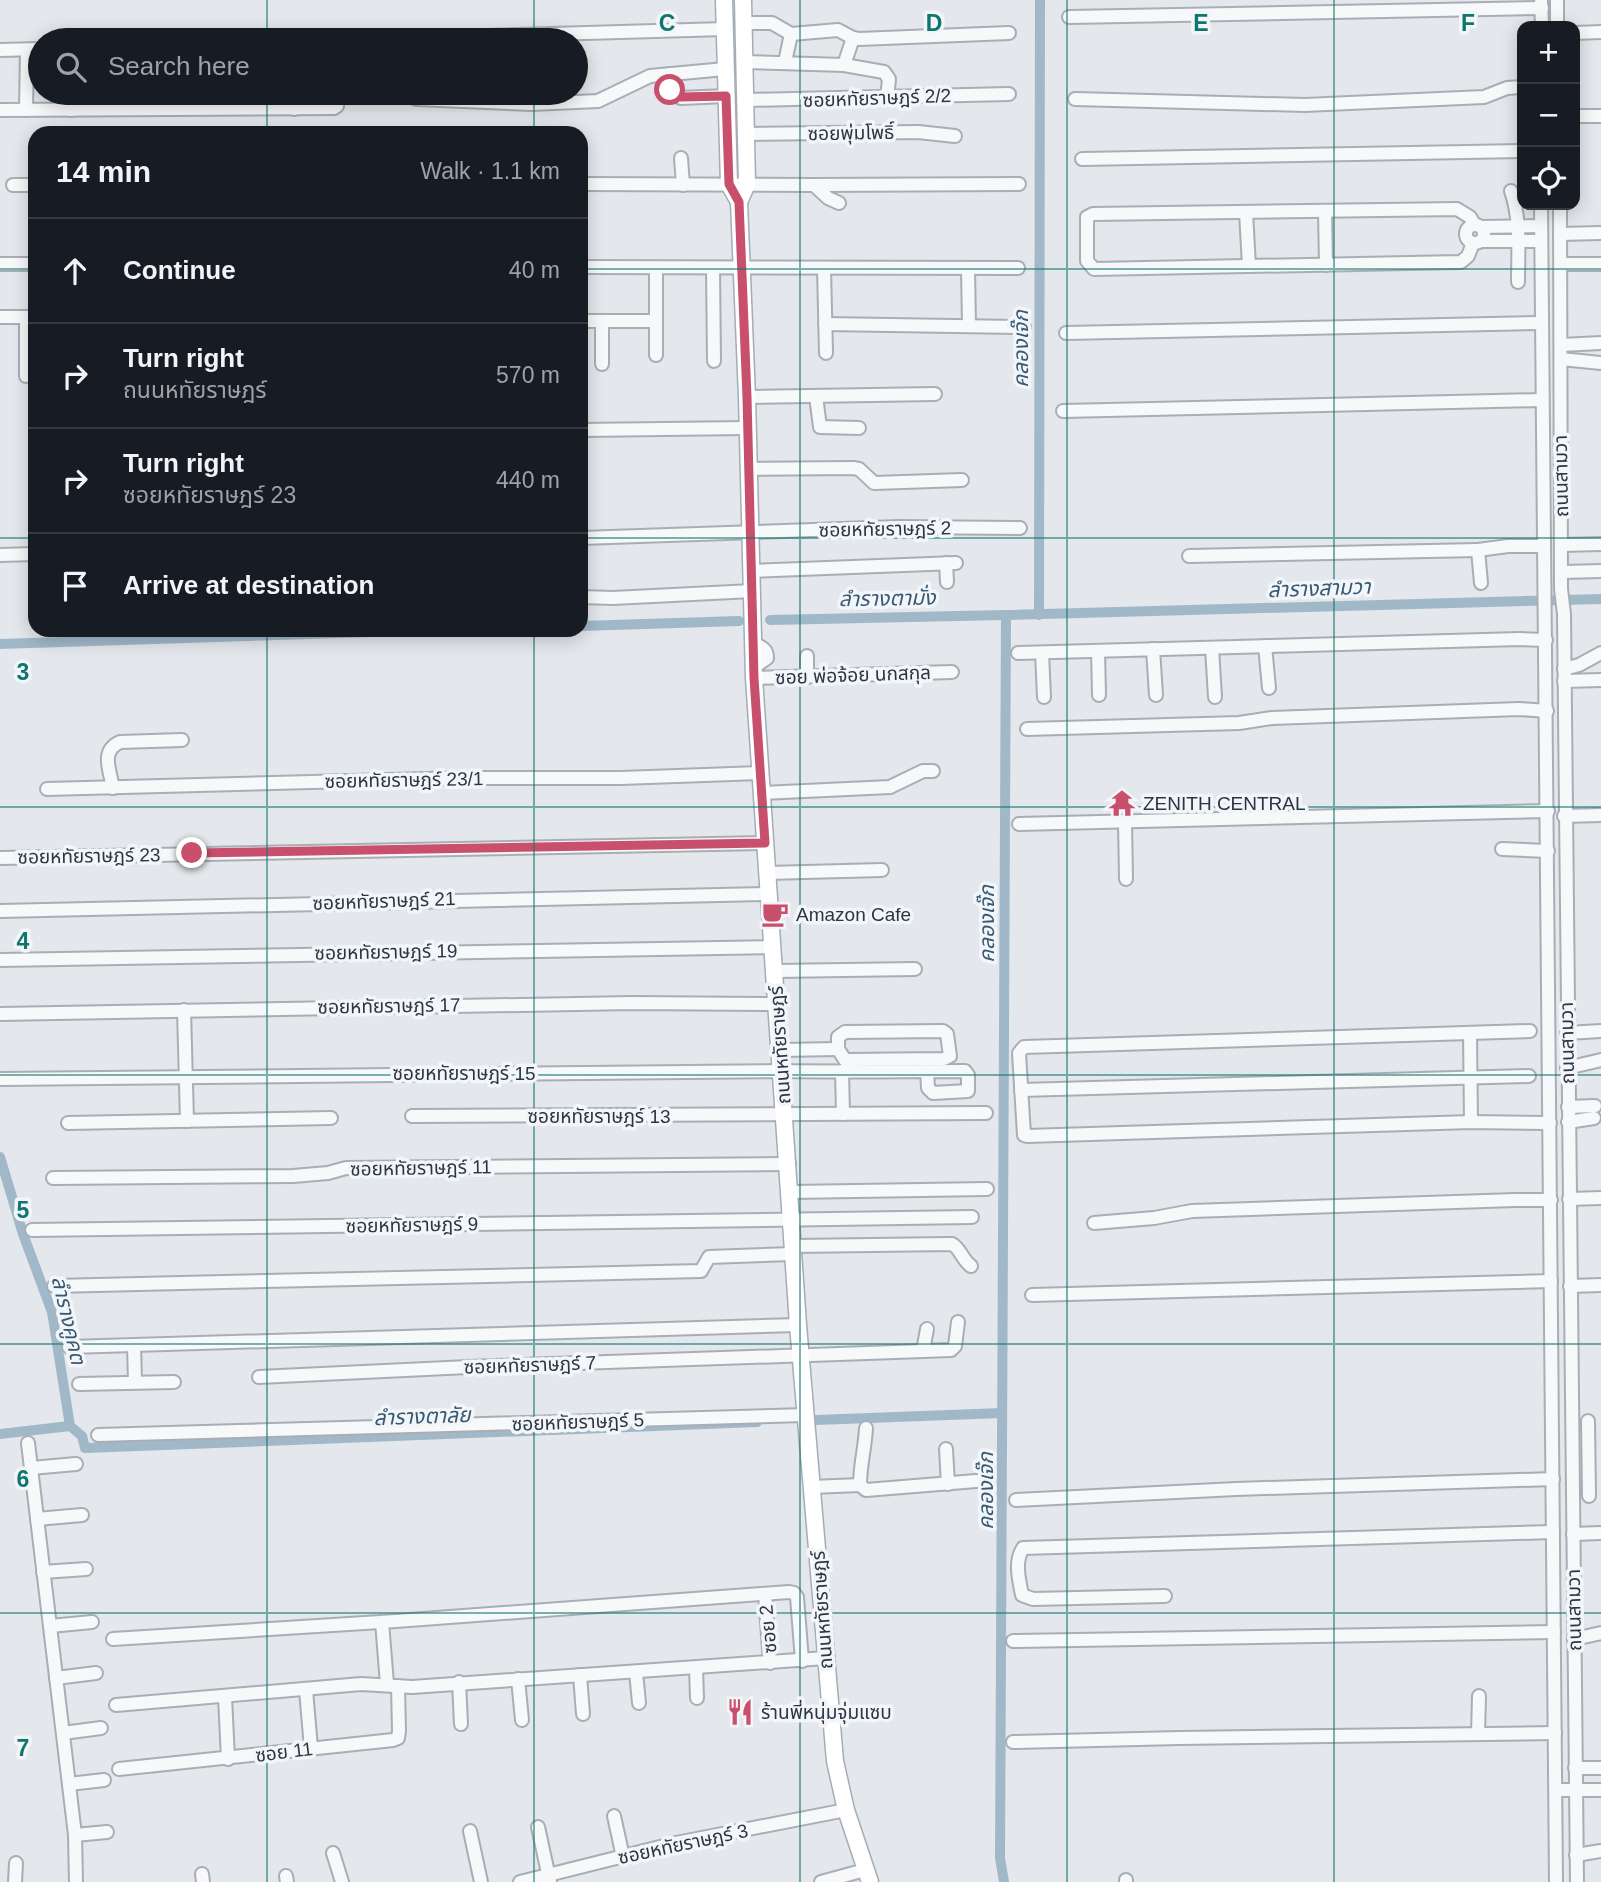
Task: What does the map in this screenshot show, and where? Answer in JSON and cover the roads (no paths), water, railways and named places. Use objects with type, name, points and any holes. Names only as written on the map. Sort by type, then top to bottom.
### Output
[{"type":"main road","name":"ถนนหทัยราษฎร์","points":[[724,0],[729,184],[739,202],[742,268],[752,643],[798,1325],[835,1760],[846,1811],[867,1876]]},
{"type":"main road","name":"ถนนหทัยราษฎร์","points":[[739,202],[747,184],[743,0]]},
{"type":"street","points":[[1556,0],[1557,21]]},
{"type":"street","points":[[1069,17],[1541,4]]},
{"type":"street","points":[[744,23],[772,23],[790,34],[838,30],[853,38],[1009,33]]},
{"type":"street","points":[[588,34],[725,29]]},
{"type":"street","points":[[1580,33],[1601,32]]},
{"type":"street","points":[[785,62],[790,34]]},
{"type":"street","points":[[845,65],[853,38]]},
{"type":"street","points":[[0,50],[28,49]]},
{"type":"street","points":[[745,62],[845,65],[884,72],[889,79],[887,98]]},
{"type":"street","points":[[588,102],[598,102],[650,76],[725,69]]},
{"type":"street","points":[[670,74],[670,90],[676,96],[726,96]]},
{"type":"street","points":[[1075,99],[1305,105],[1484,97],[1507,88],[1517,87]]},
{"type":"street","name":"ซอยหทัยราษฎร์ 2/2","points":[[746,100],[1009,94]]},
{"type":"street","points":[[26,110],[28,95]]},
{"type":"street","points":[[71,105],[71,110]]},
{"type":"street","points":[[116,105],[116,110]]},
{"type":"street","points":[[0,110],[294,109],[334,108],[337,105]]},
{"type":"street","points":[[1580,116],[1601,117]]},
{"type":"street","name":"ซอยพุ่มโพธิ์","points":[[746,134],[918,132],[955,136]]},
{"type":"street","points":[[1082,159],[1517,151]]},
{"type":"street","points":[[1495,153],[1517,156]]},
{"type":"street","points":[[681,158],[683,185]]},
{"type":"street","points":[[588,184],[1019,184]]},
{"type":"street","points":[[13,185],[28,185]]},
{"type":"street","points":[[814,185],[828,198],[839,203]]},
{"type":"street","points":[[1511,191],[1517,226],[1518,282]]},
{"type":"street","points":[[1478,226],[1457,209],[1090,214],[1087,217],[1087,261],[1094,269],[1461,262],[1478,242]]},
{"type":"street","name":"ถนนสามวา","points":[[1541,210],[1556,1882]]},
{"type":"street","name":"ถนนสามวา","points":[[1560,210],[1561,589],[1564,614],[1577,1882]]},
{"type":"street","points":[[1325,211],[1326,265]]},
{"type":"street","points":[[1246,212],[1248,266]]},
{"type":"street","points":[[1541,226],[1478,226],[1467,229],[1465,234],[1469,242],[1541,241]]},
{"type":"street","points":[[1560,234],[1601,233]]},
{"type":"street","points":[[0,264],[28,264]]},
{"type":"street","points":[[1561,264],[1601,264]]},
{"type":"street","points":[[588,267],[1018,268]]},
{"type":"street","points":[[656,268],[656,355]]},
{"type":"street","points":[[713,268],[714,361]]},
{"type":"street","points":[[824,268],[826,353]]},
{"type":"street","points":[[968,268],[969,326]]},
{"type":"street","points":[[0,317],[28,317]]},
{"type":"street","points":[[588,321],[656,321]]},
{"type":"street","points":[[602,321],[602,364]]},
{"type":"street","points":[[1066,333],[1541,323]]},
{"type":"street","points":[[825,324],[1024,327]]},
{"type":"street","points":[[1561,351],[1601,344]]},
{"type":"street","points":[[1561,351],[1601,349]]},
{"type":"street","points":[[1561,351],[1601,363]]},
{"type":"street","points":[[26,376],[28,352]]},
{"type":"street","points":[[747,397],[935,394]]},
{"type":"street","points":[[816,396],[820,427],[859,428]]},
{"type":"street","points":[[1062,411],[1541,400]]},
{"type":"street","points":[[588,430],[747,428]]},
{"type":"street","points":[[1544,452],[1561,452]]},
{"type":"street","points":[[748,469],[853,468],[859,469],[874,483],[962,480]]},
{"type":"street","name":"ซอยหทัยราษฎร์ 2","points":[[588,538],[899,527],[983,534],[1020,528]]},
{"type":"street","points":[[1562,545],[1601,544]]},
{"type":"street","points":[[1189,556],[1478,550],[1544,546]]},
{"type":"street","points":[[1478,550],[1482,583]]},
{"type":"street","points":[[0,555],[28,554]]},
{"type":"street","points":[[751,571],[951,563],[947,582]]},
{"type":"street","points":[[1562,572],[1601,571]]},
{"type":"street","points":[[588,597],[752,591]]},
{"type":"street","points":[[1018,653],[1546,640]]},
{"type":"street","points":[[1265,646],[1269,688]]},
{"type":"street","points":[[1212,648],[1215,697]]},
{"type":"street","points":[[1153,649],[1156,695]]},
{"type":"street","points":[[1098,651],[1099,695]]},
{"type":"street","points":[[1042,653],[1044,697]]},
{"type":"street","points":[[1564,675],[1601,653]]},
{"type":"street","points":[[807,656],[807,677]]},
{"type":"street","name":"ซอย พ่อจ้อย นกสกุล","points":[[754,673],[807,677],[952,672]]},
{"type":"street","points":[[1564,675],[1601,680]]},
{"type":"street","points":[[1027,729],[1239,723],[1272,718],[1519,709],[1547,711]]},
{"type":"street","points":[[113,788],[108,755],[113,746],[120,742],[182,740]]},
{"type":"street","points":[[762,793],[890,787],[923,771],[933,771]]},
{"type":"street","name":"ซอยหทัยราษฎร์ 23/1","points":[[47,789],[760,773]]},
{"type":"street","points":[[1019,824],[1548,811]]},
{"type":"street","points":[[1564,816],[1601,815]]},
{"type":"street","points":[[1125,821],[1126,879]]},
{"type":"street","name":"ซอยหทัยราษฎร์ 23","points":[[0,858],[765,843]]},
{"type":"street","points":[[1502,849],[1548,851]]},
{"type":"street","points":[[768,873],[883,870]]},
{"type":"street","name":"ซอยหทัยราษฎร์ 21","points":[[0,911],[768,894]]},
{"type":"street","name":"ซอยหทัยราษฎร์ 19","points":[[0,960],[773,947]]},
{"type":"street","points":[[775,971],[915,969]]},
{"type":"street","name":"ซอยหทัยราษฎร์ 17","points":[[0,1014],[632,1003],[777,1004]]},
{"type":"street","points":[[184,1010],[187,1121]]},
{"type":"street","points":[[943,1031],[947,1034],[950,1056],[944,1059],[860,1061],[845,1060],[838,1049],[838,1037],[845,1032],[943,1031]]},
{"type":"street","points":[[1530,1031],[1024,1047],[1018,1053],[1024,1135],[1471,1122],[1550,1123]]},
{"type":"street","points":[[1567,1033],[1601,1031]]},
{"type":"street","points":[[1470,1033],[1471,1122]]},
{"type":"street","points":[[781,1050],[838,1049]]},
{"type":"street","points":[[1567,1068],[1601,1060]]},
{"type":"street","points":[[842,1071],[843,1114]]},
{"type":"street","name":"ซอยหทัยราษฎร์ 15","points":[[0,1079],[927,1071]]},
{"type":"street","points":[[1021,1090],[1529,1076]]},
{"type":"street","points":[[1568,1107],[1592,1112],[1568,1122]]},
{"type":"street","name":"ซอยหทัยราษฎร์ 13","points":[[412,1116],[986,1113]]},
{"type":"street","points":[[68,1123],[331,1118]]},
{"type":"street","name":"ซอยหทัยราษฎร์ 11","points":[[53,1178],[293,1176],[328,1173],[346,1168],[789,1164]]},
{"type":"street","points":[[790,1192],[987,1189]]},
{"type":"street","points":[[1569,1199],[1601,1198]]},
{"type":"street","points":[[1094,1223],[1206,1210],[1551,1200]]},
{"type":"street","name":"ซอยหทัยราษฎร์ 9","points":[[32,1230],[972,1217]]},
{"type":"street","points":[[54,1286],[701,1271],[709,1257],[793,1250],[952,1244],[958,1247],[965,1262],[971,1266]]},
{"type":"street","points":[[1551,1247],[1569,1247]]},
{"type":"street","points":[[1032,1295],[1552,1281]]},
{"type":"street","points":[[1570,1286],[1601,1285]]},
{"type":"street","name":"ซอยหทัยราษฎร์ 7","points":[[260,1377],[953,1349],[958,1322]]},
{"type":"street","points":[[69,1347],[798,1325]]},
{"type":"street","points":[[923,1351],[927,1329]]},
{"type":"street","points":[[134,1345],[135,1382]]},
{"type":"street","points":[[79,1384],[174,1382]]},
{"type":"street","name":"ซอยหทัยราษฎร์ 5","points":[[98,1435],[805,1415]]},
{"type":"street","points":[[1572,1498],[1595,1496],[1588,1421]]},
{"type":"street","points":[[860,1485],[860,1463],[865,1451],[866,1428]]},
{"type":"street","points":[[28,1443],[75,1835],[76,1882]]},
{"type":"street","points":[[946,1449],[948,1484]]},
{"type":"street","points":[[31,1468],[76,1464]]},
{"type":"street","points":[[1016,1500],[1236,1489],[1553,1479]]},
{"type":"street","points":[[811,1487],[860,1485],[866,1490],[976,1482]]},
{"type":"street","points":[[37,1519],[82,1515]]},
{"type":"street","points":[[1165,1595],[1034,1599],[1022,1595],[1018,1556],[1023,1548],[1553,1532]]},
{"type":"street","points":[[1573,1534],[1601,1533]]},
{"type":"street","points":[[43,1572],[86,1569]]},
{"type":"street","points":[[113,1639],[789,1592],[797,1597],[802,1661]]},
{"type":"street","name":"ซอย 2","points":[[765,1594],[770,1663]]},
{"type":"street","points":[[50,1626],[92,1622]]},
{"type":"street","points":[[382,1622],[392,1685]]},
{"type":"street","points":[[1013,1641],[1554,1632]]},
{"type":"street","points":[[1574,1639],[1601,1633]]},
{"type":"street","points":[[116,1705],[361,1684],[518,1679],[826,1658]]},
{"type":"street","points":[[696,1668],[697,1698]]},
{"type":"street","points":[[636,1672],[639,1703]]},
{"type":"street","points":[[56,1678],[96,1673]]},
{"type":"street","points":[[580,1675],[583,1714]]},
{"type":"street","points":[[518,1679],[522,1720]]},
{"type":"street","points":[[459,1682],[461,1724]]},
{"type":"street","name":"ซอย 11","points":[[118,1769],[228,1759],[398,1738],[392,1685]]},
{"type":"street","points":[[306,1690],[311,1748]]},
{"type":"street","points":[[1478,1734],[1479,1696]]},
{"type":"street","points":[[225,1697],[228,1759]]},
{"type":"street","points":[[63,1733],[101,1728]]},
{"type":"street","points":[[1013,1742],[1555,1733]]},
{"type":"street","points":[[1575,1768],[1601,1768]]},
{"type":"street","points":[[69,1784],[104,1780]]},
{"type":"street","points":[[1556,1790],[1601,1790]]},
{"type":"street","name":"ซอยหทัยราษฎร์ 3","points":[[520,1882],[550,1878],[676,1843],[846,1811]]},
{"type":"street","points":[[614,1816],[623,1857]]},
{"type":"street","points":[[538,1827],[550,1878]]},
{"type":"street","points":[[470,1831],[481,1882]]},
{"type":"street","points":[[75,1835],[107,1832]]},
{"type":"street","points":[[1576,1855],[1601,1851]]},
{"type":"street","points":[[333,1853],[342,1882]]},
{"type":"street","points":[[15,1882],[16,1863]]},
{"type":"street","points":[[821,1882],[867,1876]]},
{"type":"waterway","name":"คลองเจ๊ก","points":[[1039,615],[1040,0]]},
{"type":"waterway","name":"คลองเจ๊ก","points":[[1004,1882],[1000,1858],[1006,615],[1601,599]]},
{"type":"waterway","name":"ลำรางตามั่ง","points":[[770,620],[1006,615]]},
{"type":"waterway","name":"ลำรางตามั่ง","points":[[588,626],[739,621]]},
{"type":"waterway","name":"ลำรางตามั่ง","points":[[0,644],[218,637]]},
{"type":"waterway","name":"ลำรางคูคต","points":[[0,1157],[23,1234],[52,1312],[70,1426],[0,1434]]},
{"type":"waterway","name":"ลำรางตาลัย","points":[[816,1420],[1002,1413]]},
{"type":"waterway","name":"ลำรางตาลัย","points":[[70,1426],[82,1436],[85,1448],[757,1422]]},
{"type":"place","name":"ZENITH CENTRAL","points":[[1122,803]]},
{"type":"place","name":"Amazon Cafe","points":[[775,914]]},
{"type":"place","name":"ร้านพี่หนุ่มจุ่มแซบ","points":[[740,1712]]},
{"type":"water label","name":"ลำรางสามวา","points":[[1319,588]]}]
